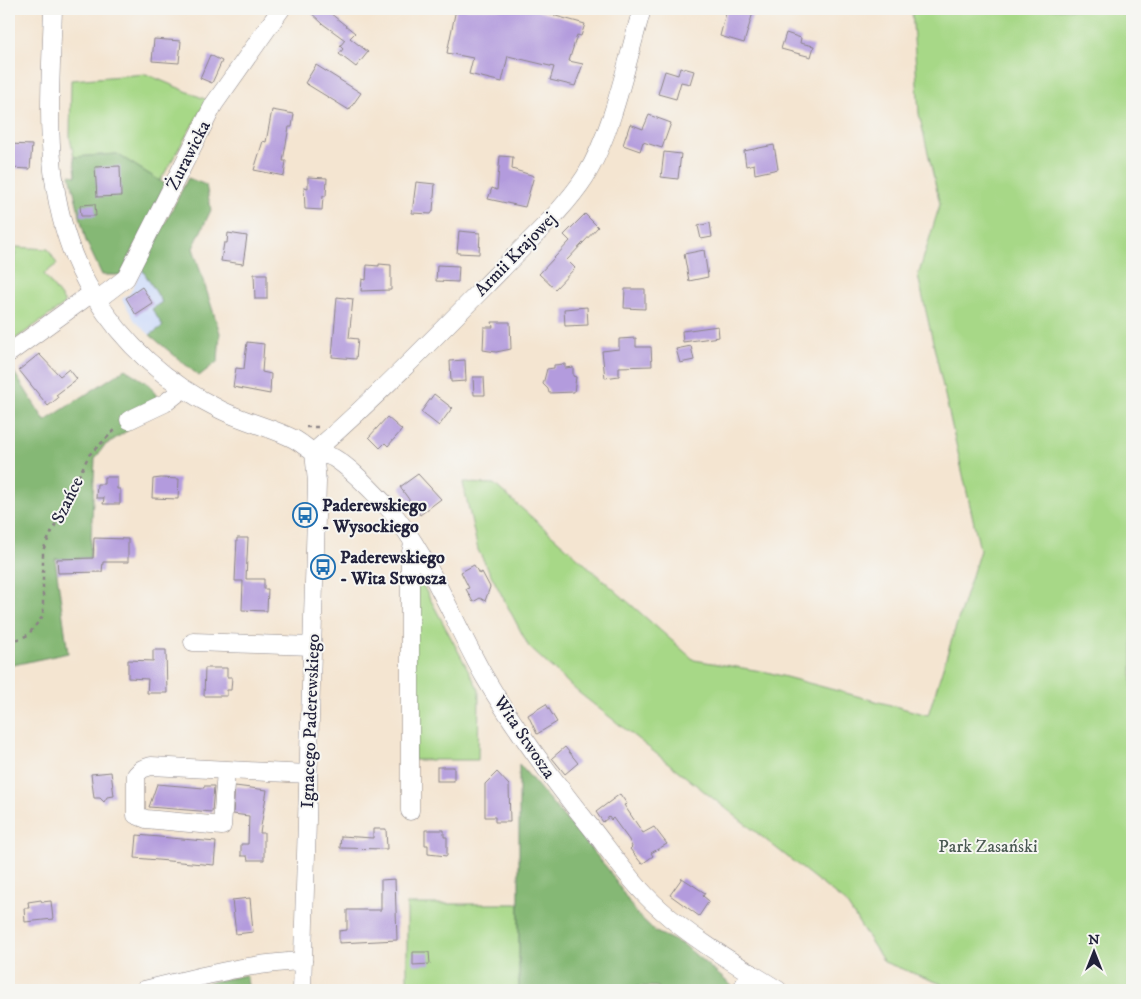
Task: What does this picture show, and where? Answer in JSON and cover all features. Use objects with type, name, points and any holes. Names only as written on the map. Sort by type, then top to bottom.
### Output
[{"type":"street","name":"Wita Stwosza","points":[[53,9],[49,126],[54,188],[70,246],[94,296],[134,349],[183,389],[223,411],[296,440],[314,452],[332,456],[364,483],[387,506],[413,544],[500,704],[537,760],[637,886],[659,909],[681,927],[778,990]]},
{"type":"street","name":"Żurawicka","points":[[9,353],[94,296],[126,278],[214,104],[282,9]]},
{"type":"street","name":"Armii Krajowej","points":[[314,452],[477,294],[541,228],[584,177],[594,159],[610,117],[642,9]]},
{"type":"street","points":[[129,420],[165,403],[183,389]]},
{"type":"street","name":"Ignacego Paderewskiego","points":[[302,990],[317,482],[314,452]]},
{"type":"street","points":[[410,811],[410,556],[413,544]]},
{"type":"street","points":[[193,642],[312,646]]},
{"type":"street","points":[[226,770],[222,826],[140,819],[136,815],[134,782],[136,775],[142,769],[151,766],[308,774]]},
{"type":"street","points":[[144,990],[240,968],[276,962],[302,961]]},
{"type":"street","points":[[741,990],[751,973]]},
{"type":"path","points":[[1122,9],[1132,18]]},
{"type":"path","name":"Szańce","points":[[9,643],[28,636],[43,616],[45,590],[42,571],[43,550],[89,455],[129,420]]},
{"type":"path","points":[[305,427],[323,426]]},
{"type":"shaded area","points":[[142,269],[163,302],[163,326],[150,335],[135,321],[122,299],[130,293]]},
{"type":"green space","name":"Park Zasański","points":[[912,9],[1132,9],[1132,990],[957,990],[884,962],[846,903],[578,692],[529,647],[478,550],[463,483],[494,484],[694,660],[767,672],[928,715],[980,550],[918,276],[940,204],[919,114]]},
{"type":"green space","points":[[146,74],[207,100],[160,181],[117,154],[74,157],[70,138],[71,80]]},
{"type":"green space","points":[[117,154],[165,184],[121,275],[102,275],[86,241],[70,175],[76,176],[74,157]]},
{"type":"green space","points":[[188,178],[206,185],[211,210],[193,248],[220,333],[218,361],[199,376],[150,335],[163,326],[152,309],[162,302],[142,269]]},
{"type":"green space","points":[[16,247],[48,249],[57,264],[44,274],[64,301],[64,305],[11,342],[9,339],[9,304]]},
{"type":"green space","points":[[12,369],[45,421],[125,369],[150,385],[163,407],[104,446],[95,459],[90,558],[55,559],[68,653],[9,666],[9,370]]},
{"type":"green space","points":[[413,567],[479,690],[478,760],[414,760]]},
{"type":"green space","points":[[519,764],[608,869],[636,913],[656,932],[684,945],[732,986],[730,990],[658,990],[658,987],[609,986],[608,990],[519,990]]},
{"type":"green space","points":[[407,904],[519,904],[519,990],[407,990]]},
{"type":"green space","points":[[246,975],[249,990],[170,990]]},
{"type":"building","points":[[307,9],[325,9],[355,33],[350,38],[368,52],[356,67],[339,54],[343,49],[340,46],[345,40],[323,24]]},
{"type":"building","points":[[456,9],[530,9],[585,24],[581,36],[577,35],[569,61],[583,64],[575,86],[550,80],[554,67],[508,56],[502,82],[469,74],[473,58],[447,53]]},
{"type":"building","points":[[727,9],[754,9],[744,43],[720,36]]},
{"type":"building","points":[[786,33],[801,38],[800,43],[814,46],[811,57],[781,49]]},
{"type":"building","points":[[154,39],[181,41],[179,63],[152,61]]},
{"type":"building","points":[[210,55],[222,61],[212,83],[200,78]]},
{"type":"building","points":[[316,65],[361,93],[349,110],[305,83]]},
{"type":"building","points":[[680,67],[694,71],[690,84],[681,82],[676,99],[658,94],[665,71],[678,75]]},
{"type":"building","points":[[272,110],[294,114],[292,127],[289,127],[283,161],[286,161],[284,176],[254,170],[263,141],[266,142]]},
{"type":"building","points":[[649,115],[671,123],[662,148],[643,142],[640,151],[623,145],[630,124],[643,129]]},
{"type":"building","points":[[9,144],[32,145],[30,169],[9,168]]},
{"type":"building","points":[[774,145],[778,169],[755,174],[754,164],[746,166],[744,151]]},
{"type":"building","points":[[664,152],[681,154],[678,179],[661,177]]},
{"type":"building","points":[[500,156],[513,157],[512,169],[534,176],[525,207],[488,199],[492,188],[497,190]]},
{"type":"building","points":[[120,166],[121,196],[97,197],[95,167]]},
{"type":"building","points":[[308,177],[327,178],[326,196],[323,196],[322,210],[305,209],[304,187],[308,188]]},
{"type":"building","points":[[416,182],[435,184],[433,211],[431,214],[412,213]]},
{"type":"building","points":[[95,204],[96,216],[81,216],[80,205]]},
{"type":"building","points":[[585,214],[598,227],[567,260],[575,268],[555,289],[539,274],[570,241],[564,235]]},
{"type":"building","points":[[710,223],[712,237],[701,239],[698,226]]},
{"type":"building","points":[[459,231],[480,233],[479,254],[457,253]]},
{"type":"building","points":[[228,233],[247,236],[243,264],[221,261]]},
{"type":"building","points":[[704,250],[708,277],[689,281],[684,254]]},
{"type":"building","points":[[379,264],[391,265],[391,290],[361,291],[362,279],[366,280],[367,265],[379,266]]},
{"type":"building","points":[[437,265],[459,266],[458,282],[436,281]]},
{"type":"building","points":[[254,274],[267,274],[267,299],[255,299]]},
{"type":"building","points":[[142,287],[153,304],[136,315],[126,298]]},
{"type":"building","points":[[625,289],[645,289],[645,309],[624,308]]},
{"type":"building","points":[[337,297],[353,299],[349,338],[358,339],[356,359],[332,357]]},
{"type":"building","points":[[587,307],[588,325],[565,326],[564,309]]},
{"type":"building","points":[[492,322],[510,322],[511,349],[496,352],[483,350],[484,327],[493,327]]},
{"type":"building","points":[[718,326],[719,337],[683,342],[682,331]]},
{"type":"building","points":[[636,338],[636,347],[651,347],[652,366],[619,367],[619,376],[605,378],[602,351],[619,349],[619,339]]},
{"type":"building","points":[[247,342],[264,344],[262,372],[271,374],[270,394],[233,387],[236,368],[244,369]]},
{"type":"building","points":[[691,346],[694,360],[680,363],[676,349]]},
{"type":"building","points":[[39,354],[60,376],[69,369],[77,379],[56,395],[58,398],[48,406],[19,370]]},
{"type":"building","points":[[465,360],[466,381],[451,382],[450,361]]},
{"type":"building","points":[[565,364],[565,368],[573,367],[573,376],[576,377],[574,392],[549,393],[543,384],[547,369],[554,368],[554,365]]},
{"type":"building","points":[[473,377],[484,377],[485,395],[474,395]]},
{"type":"building","points":[[434,394],[452,408],[439,426],[421,412]]},
{"type":"building","points":[[387,417],[402,430],[388,446],[385,443],[380,448],[369,437]]},
{"type":"building","points":[[418,474],[441,499],[420,515],[400,487]]},
{"type":"building","points":[[104,477],[117,477],[117,489],[120,489],[120,504],[103,504],[104,498],[96,498],[97,484],[104,484]]},
{"type":"building","points":[[153,479],[179,479],[178,499],[152,498]]},
{"type":"building","points":[[94,538],[128,539],[128,562],[103,562],[102,572],[58,573],[57,559],[93,558]]},
{"type":"building","points":[[237,538],[248,538],[246,579],[264,579],[264,589],[268,589],[267,611],[242,610],[243,581],[235,581]]},
{"type":"building","points":[[474,565],[479,574],[482,572],[490,587],[485,601],[480,598],[473,602],[466,589],[469,588],[461,572]]},
{"type":"building","points":[[153,650],[166,650],[167,693],[147,693],[148,679],[128,678],[128,660],[153,661]]},
{"type":"building","points":[[205,668],[227,668],[227,677],[232,677],[231,690],[227,690],[227,696],[204,696]]},
{"type":"building","points":[[546,704],[557,722],[537,734],[528,715]]},
{"type":"building","points":[[565,747],[578,763],[565,774],[552,758]]},
{"type":"building","points":[[437,767],[454,767],[454,781],[437,781]]},
{"type":"building","points":[[111,772],[114,796],[107,797],[104,802],[100,798],[94,798],[91,774]]},
{"type":"building","points":[[497,772],[509,785],[510,822],[495,822],[495,817],[485,817],[485,784]]},
{"type":"building","points":[[157,784],[204,788],[204,786],[214,786],[212,812],[149,807]]},
{"type":"building","points":[[235,786],[267,790],[260,833],[264,833],[264,860],[248,860],[247,856],[241,856],[241,844],[248,844],[249,816],[233,814]]},
{"type":"building","points":[[620,794],[627,804],[624,805],[643,833],[654,827],[667,844],[651,853],[653,856],[642,864],[630,849],[632,847],[629,840],[613,818],[611,820],[609,817],[603,822],[596,812]]},
{"type":"building","points":[[373,829],[386,829],[387,849],[340,848],[341,836],[373,838]]},
{"type":"building","points":[[425,830],[444,830],[444,837],[447,837],[447,856],[428,854],[428,845],[425,845]]},
{"type":"building","points":[[137,835],[216,842],[214,865],[135,858]]},
{"type":"building","points":[[682,878],[705,893],[703,896],[709,901],[699,916],[670,895]]},
{"type":"building","points":[[395,879],[397,940],[339,943],[339,931],[347,930],[347,910],[381,910],[381,880]]},
{"type":"building","points":[[250,898],[253,932],[236,934],[232,900]]},
{"type":"building","points":[[41,900],[42,902],[51,901],[53,919],[25,922],[24,908],[29,908],[28,902]]},
{"type":"building","points":[[413,952],[429,952],[430,964],[413,965]]},
{"type":"place","name":"Paderewskiego - Wysockiego","points":[[305,515]]},
{"type":"place","name":"Paderewskiego - Wita Stwosza","points":[[323,567]]}]
